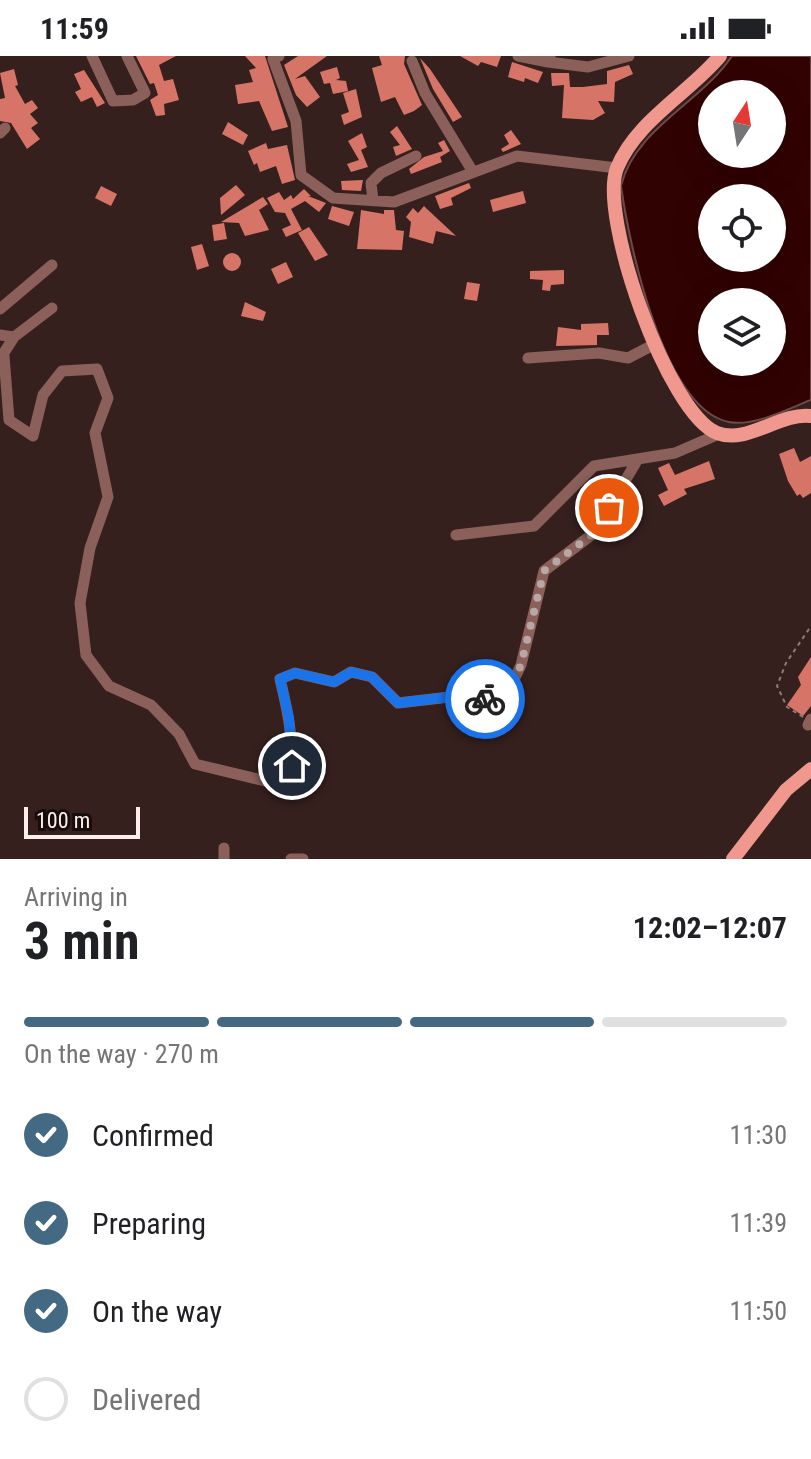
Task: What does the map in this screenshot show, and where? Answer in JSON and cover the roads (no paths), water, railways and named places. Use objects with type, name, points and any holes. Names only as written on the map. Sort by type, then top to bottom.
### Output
[{"type":"main road","points":[[720,56],[650,122],[617,168],[614,188],[631,277],[655,344],[685,406],[699,423],[719,434],[756,430],[788,417],[811,416]]},
{"type":"main road","points":[[733,859],[786,790],[811,769]]},
{"type":"street","points":[[92,56],[113,101],[133,100],[145,93],[127,56]]},
{"type":"street","points":[[279,56],[273,59],[296,121],[301,175],[333,198],[394,202],[517,156],[617,168]]},
{"type":"street","points":[[518,56],[588,67],[629,56]]},
{"type":"street","points":[[412,61],[425,93],[473,172]]},
{"type":"street","points":[[373,200],[371,183],[381,173],[416,156]]},
{"type":"street","points":[[0,309],[52,265]]},
{"type":"street","points":[[52,308],[14,337],[2,358],[9,420],[33,436],[43,395],[62,371],[97,369],[108,398],[95,433],[108,497],[90,548],[80,603],[86,655],[109,686],[151,705],[179,734],[195,764],[282,785],[292,766],[289,718],[280,679],[295,673],[334,682],[351,672],[372,677],[398,703],[467,695],[503,703],[521,665],[544,571],[594,533],[638,459]]},
{"type":"street","points":[[0,335],[14,337]]},
{"type":"street","points":[[528,358],[599,353],[628,358],[655,344]]},
{"type":"street","points":[[456,535],[534,526],[594,466],[675,453],[719,434]]},
{"type":"street","points":[[291,859],[303,859]]}]
